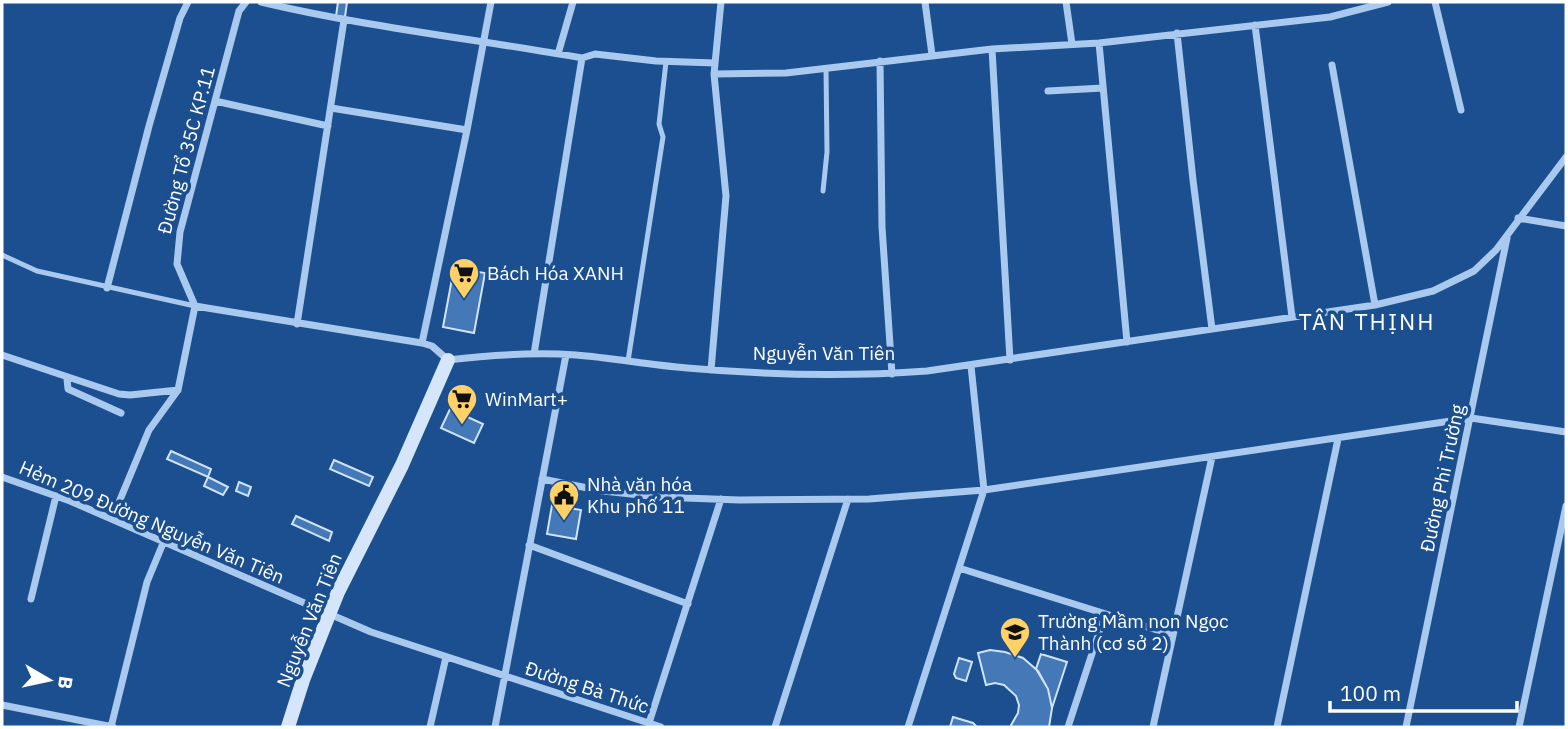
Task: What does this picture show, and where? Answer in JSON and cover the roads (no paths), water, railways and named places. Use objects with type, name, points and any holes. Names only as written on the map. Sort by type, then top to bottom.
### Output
[{"type":"street","points":[[107,288],[149,127],[180,18],[188,2]]},
{"type":"street","name":"Đường Tổ 35C KP.11","points":[[195,306],[177,264],[176,253],[239,11],[246,2]]},
{"type":"street","points":[[261,2],[344,20],[582,58],[595,54],[666,62],[715,63]]},
{"type":"street","points":[[422,343],[491,2]]},
{"type":"street","points":[[558,54],[573,2]]},
{"type":"street","points":[[711,370],[726,196],[714,74],[720,2]]},
{"type":"street","points":[[925,2],[932,55]]},
{"type":"street","points":[[1066,2],[1072,44]]},
{"type":"street","points":[[714,74],[786,73],[992,49],[1099,43],[1330,17],[1388,2]]},
{"type":"street","points":[[1434,2],[1461,110]]},
{"type":"street","points":[[297,324],[344,20]]},
{"type":"street","points":[[1255,25],[1292,317]]},
{"type":"street","points":[[1177,33],[1212,329]]},
{"type":"street","points":[[1099,43],[1127,342]]},
{"type":"street","points":[[992,49],[1010,360]]},
{"type":"street","points":[[534,354],[582,58]]},
{"type":"street","points":[[880,61],[882,227],[892,374]]},
{"type":"street","points":[[1332,65],[1376,305]]},
{"type":"street","points":[[1048,91],[1103,88]]},
{"type":"street","points":[[215,101],[328,126]]},
{"type":"street","points":[[331,108],[467,130]]},
{"type":"street","name":"Nguyễn Văn Tiên","points":[[288,727],[329,615],[354,558],[402,465],[447,360],[534,354],[566,355],[711,370],[827,375],[892,374],[971,366],[1376,305],[1425,294],[1474,271],[1508,234],[1566,157]]},
{"type":"street","points":[[1518,218],[1566,226]]},
{"type":"street","name":"Đường Phi Trường","points":[[1406,727],[1508,234]]},
{"type":"street","points":[[112,519],[149,430],[178,390],[195,306],[422,343],[432,346],[447,360]]},
{"type":"street","points":[[2,355],[67,379],[119,394],[178,390]]},
{"type":"street","points":[[495,727],[566,355]]},
{"type":"street","points":[[908,727],[984,490],[971,366]]},
{"type":"street","points":[[67,379],[68,389],[121,413]]},
{"type":"street","points":[[542,479],[621,493],[721,499],[848,499],[984,490],[1471,418],[1566,432]]},
{"type":"street","points":[[1276,727],[1338,439]]},
{"type":"street","points":[[1153,727],[1212,457]]},
{"type":"street","name":"Hẻm 209 Đường Nguyễn Văn Tiên","points":[[2,477],[112,519],[329,615],[446,657]]},
{"type":"street","points":[[31,599],[56,496]]},
{"type":"street","points":[[649,723],[721,499]]},
{"type":"street","points":[[775,727],[848,499]]},
{"type":"street","points":[[1519,727],[1566,506]]},
{"type":"street","points":[[2,705],[112,727],[146,582],[164,541]]},
{"type":"street","points":[[529,545],[688,604]]},
{"type":"street","points":[[959,568],[1173,635]]},
{"type":"street","points":[[1070,727],[1105,614]]},
{"type":"street","points":[[430,727],[446,657]]},
{"type":"street","name":"Đường Bà Thức","points":[[446,657],[661,727]]},
{"type":"street","points":[[54,727],[55,716]]},
{"type":"lane","points":[[628,361],[663,137],[659,124],[666,62]]},
{"type":"lane","points":[[823,191],[827,152],[826,68]]},
{"type":"lane","points":[[2,255],[37,271],[195,306]]},
{"type":"place","name":"Bách Hóa XANH","points":[[464,300]]},
{"type":"place","name":"WinMart+","points":[[462,426]]},
{"type":"place","name":"Nhà văn hóa Khu phố 11","points":[[564,522]]},
{"type":"place","name":"Trường Mầm non Ngọc Thành (cơ sở 2)","points":[[1015,659]]},
{"type":"district","name":"TÂN THỊNH","points":[[1367,322]]}]
